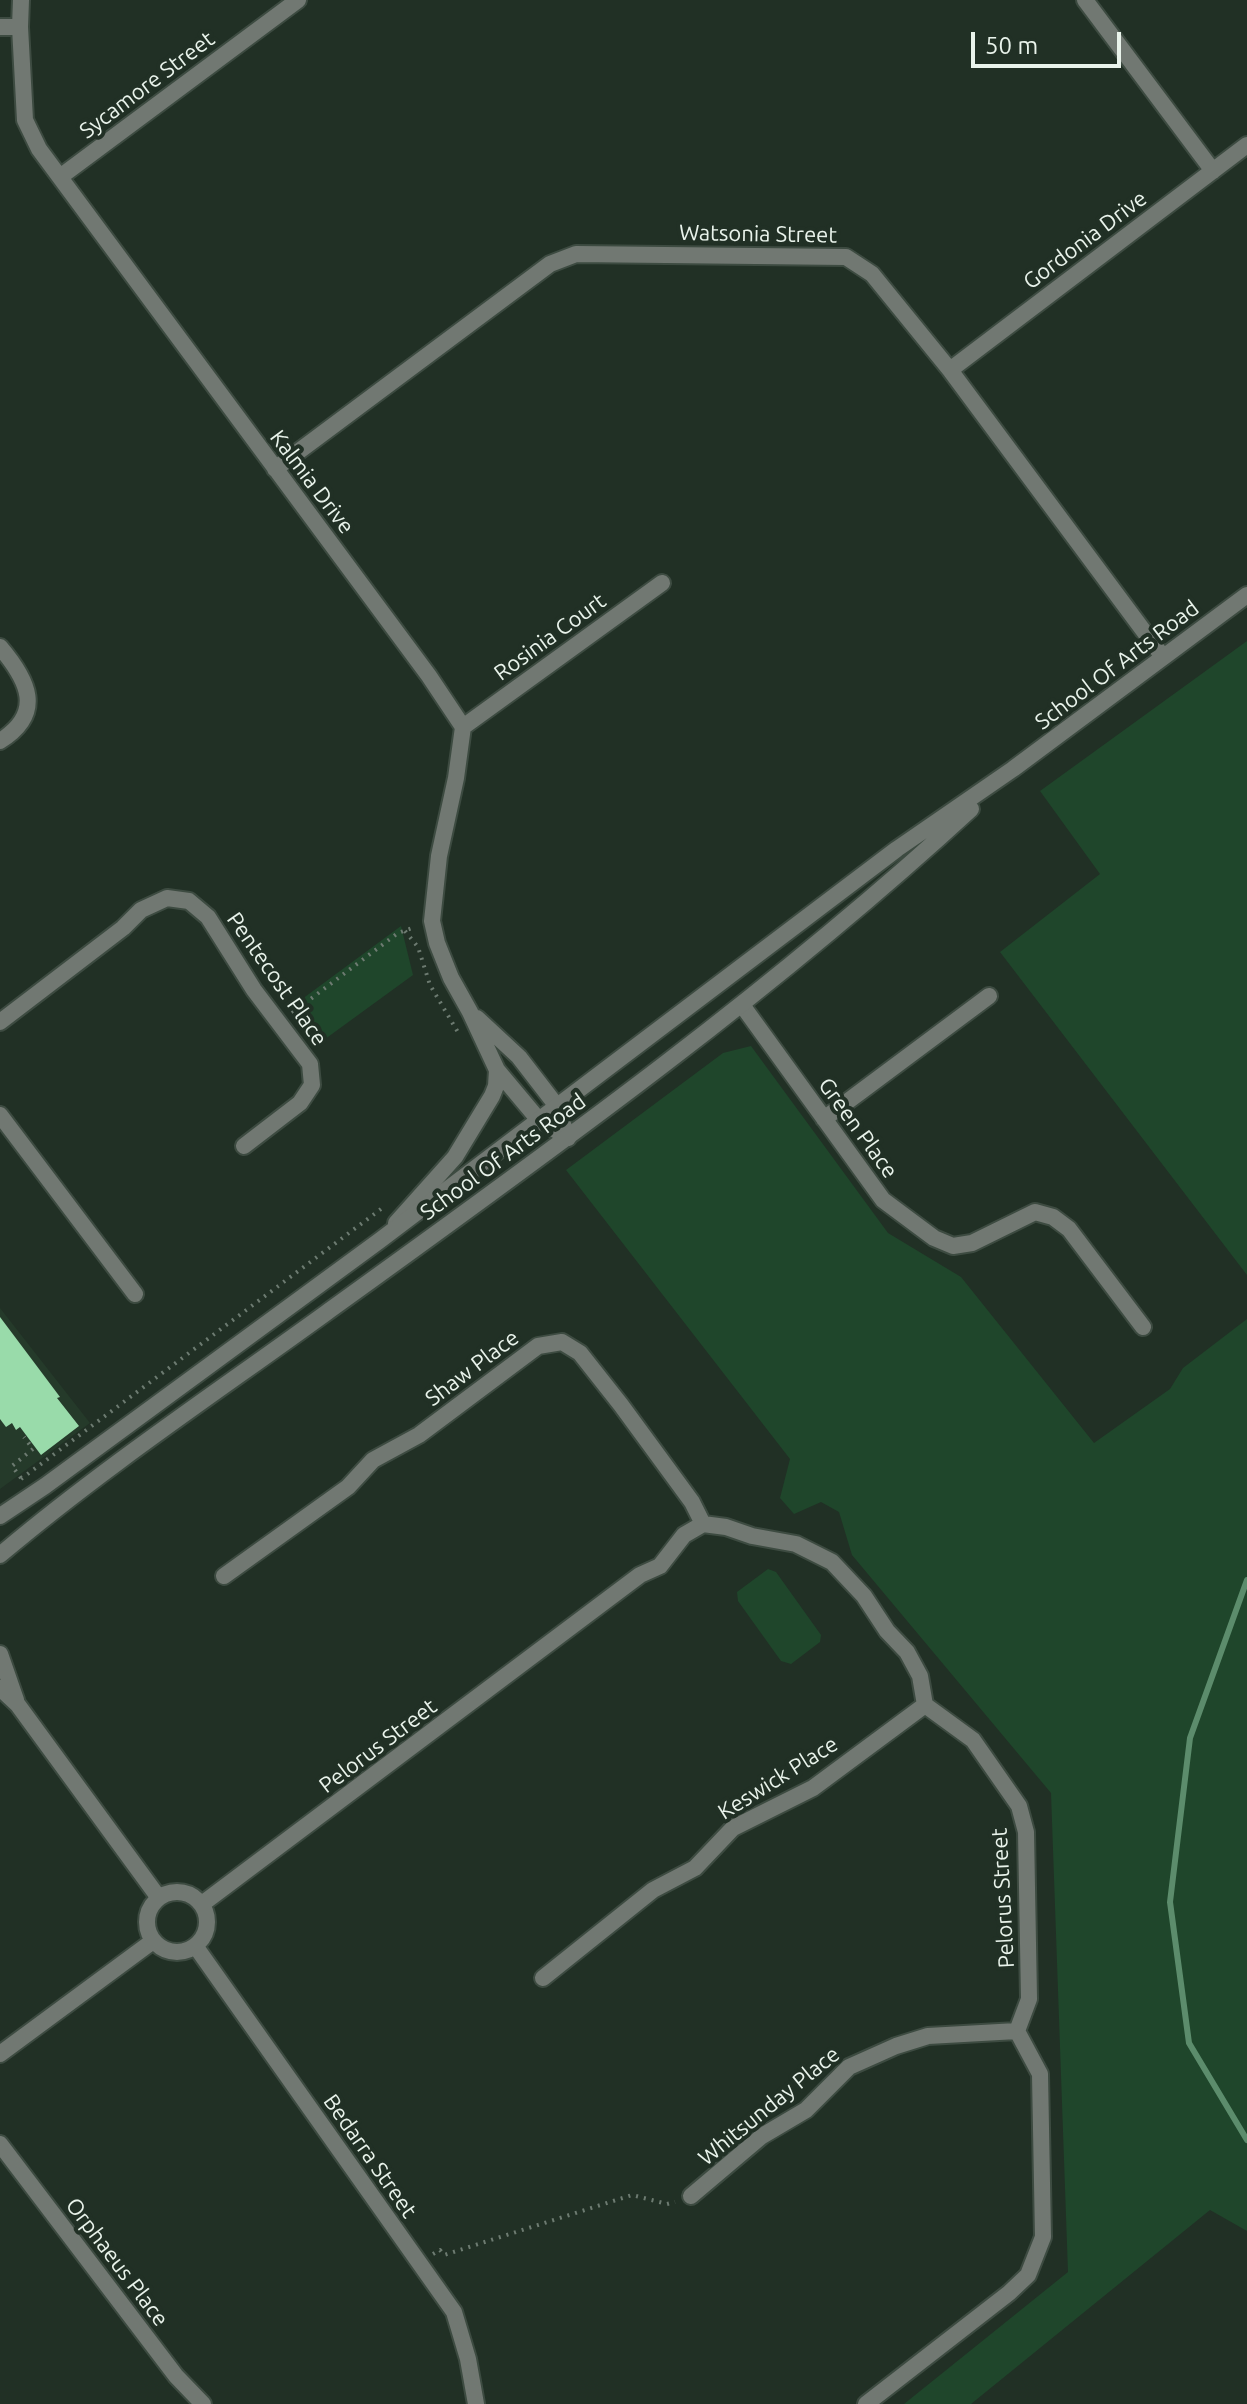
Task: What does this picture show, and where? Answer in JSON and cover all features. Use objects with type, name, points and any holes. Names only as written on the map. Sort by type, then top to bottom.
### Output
[{"type":"street","name":"Kalmia Drive","points":[[21,0],[25,120],[39,149],[429,676],[463,727]]},
{"type":"street","name":"Sycamore Street","points":[[60,177],[298,0]]},
{"type":"street","points":[[1085,0],[1213,171]]},
{"type":"street","points":[[0,27],[20,27]]},
{"type":"street","name":"Gordonia Drive","points":[[950,370],[1247,145]]},
{"type":"street","name":"Watsonia Street","points":[[275,469],[550,264],[576,254],[846,257],[872,274],[950,370],[1163,657]]},
{"type":"street","name":"Rosinia Court","points":[[463,727],[662,583]]},
{"type":"street","name":"School Of Arts Road","points":[[0,1516],[379,1241],[897,849],[1013,769],[1247,595]]},
{"type":"street","points":[[0,647],[28,686],[28,713],[10,735],[0,741]]},
{"type":"street","points":[[463,727],[456,778],[439,856],[432,921],[437,943],[497,1070],[538,1119],[568,1138]]},
{"type":"street","name":"School Of Arts Road","points":[[0,1555],[112,1468],[568,1138],[742,1005],[911,864],[1013,769]]},
{"type":"street","name":"Pentecost Place","points":[[0,1022],[123,928],[141,910],[167,898],[189,901],[208,917],[254,990],[310,1064],[312,1085],[300,1103],[244,1146]]},
{"type":"street","points":[[824,1119],[989,996]]},
{"type":"street","name":"Green Place","points":[[742,1005],[883,1200],[934,1238],[953,1246],[972,1243],[1035,1212],[1053,1217],[1069,1229],[1143,1327]]},
{"type":"street","points":[[470,1012],[519,1057],[556,1105],[568,1138]]},
{"type":"street","points":[[379,1241],[455,1157],[492,1096],[497,1070]]},
{"type":"street","points":[[0,1115],[135,1294]]},
{"type":"street","name":"Shaw Place","points":[[224,1576],[348,1487],[373,1460],[419,1435],[538,1346],[562,1342],[580,1353],[621,1405],[692,1502],[703,1524]]},
{"type":"street","points":[[703,1524],[796,1544],[832,1562],[864,1596],[887,1631],[907,1652],[920,1676],[925,1705]]},
{"type":"street","name":"Pelorus Street","points":[[202,1904],[640,1575],[660,1566],[684,1535],[703,1524]]},
{"type":"street","points":[[0,1654],[18,1705]]},
{"type":"street","points":[[0,1688],[18,1705],[159,1898]]},
{"type":"street","name":"Pelorus Street","points":[[925,1705],[973,1740],[1019,1806],[1026,1832],[1029,1999],[1017,2031]]},
{"type":"street","name":"Keswick Place","points":[[543,1978],[653,1890],[695,1868],[733,1828],[813,1788],[925,1705]]},
{"type":"street","points":[[177,1892],[202,1904],[208,1922],[196,1947],[178,1953],[153,1941],[147,1923],[148,1914],[159,1898],[177,1892]]},
{"type":"street","points":[[0,2054],[153,1941]]},
{"type":"street","name":"Bedarra Street","points":[[196,1947],[454,2312],[468,2359],[476,2404]]},
{"type":"street","points":[[866,2404],[1028,2275],[1043,2237],[1040,2074],[1017,2031]]},
{"type":"street","name":"Whitsunday Place","points":[[691,2196],[762,2136],[806,2110],[849,2067],[928,2036],[1017,2031]]},
{"type":"street","name":"Orphaeus Place","points":[[0,2144],[176,2376],[203,2404]]},
{"type":"path","points":[[279,1023],[398,933],[432,921]]},
{"type":"path","points":[[405,931],[418,947],[430,985],[461,1038]]},
{"type":"path","points":[[10,1486],[389,1203]]},
{"type":"path","points":[[21,1478],[12,1466],[33,1449],[24,1437]]},
{"type":"path","points":[[417,2262],[440,2250],[444,2255],[632,2195],[667,2204],[691,2196]]},
{"type":"shaded area","points":[[0,1308],[90,1423],[0,1489]]},
{"type":"green space","points":[[1247,641],[1247,1275],[1000,952],[1100,874],[1040,791]]},
{"type":"green space","points":[[401,926],[413,975],[321,1042],[294,1005]]},
{"type":"green space","points":[[751,1046],[888,1233],[961,1277],[1094,1443],[1170,1389],[1183,1368],[1247,1319],[1247,2231],[1210,2210],[971,2404],[904,2404],[1068,2272],[1051,1793],[852,1555],[839,1512],[821,1502],[794,1514],[780,1498],[790,1459],[566,1170],[723,1053]]},
{"type":"green space","points":[[768,1569],[776,1572],[821,1635],[820,1642],[791,1664],[781,1661],[738,1601],[737,1592]]},
{"type":"building","points":[[0,1317],[79,1426],[41,1455],[20,1427],[16,1430],[12,1423],[6,1427],[0,1419]]},
{"type":"waterway","points":[[1247,1580],[1190,1738],[1170,1902],[1189,2043],[1247,2140]]}]
